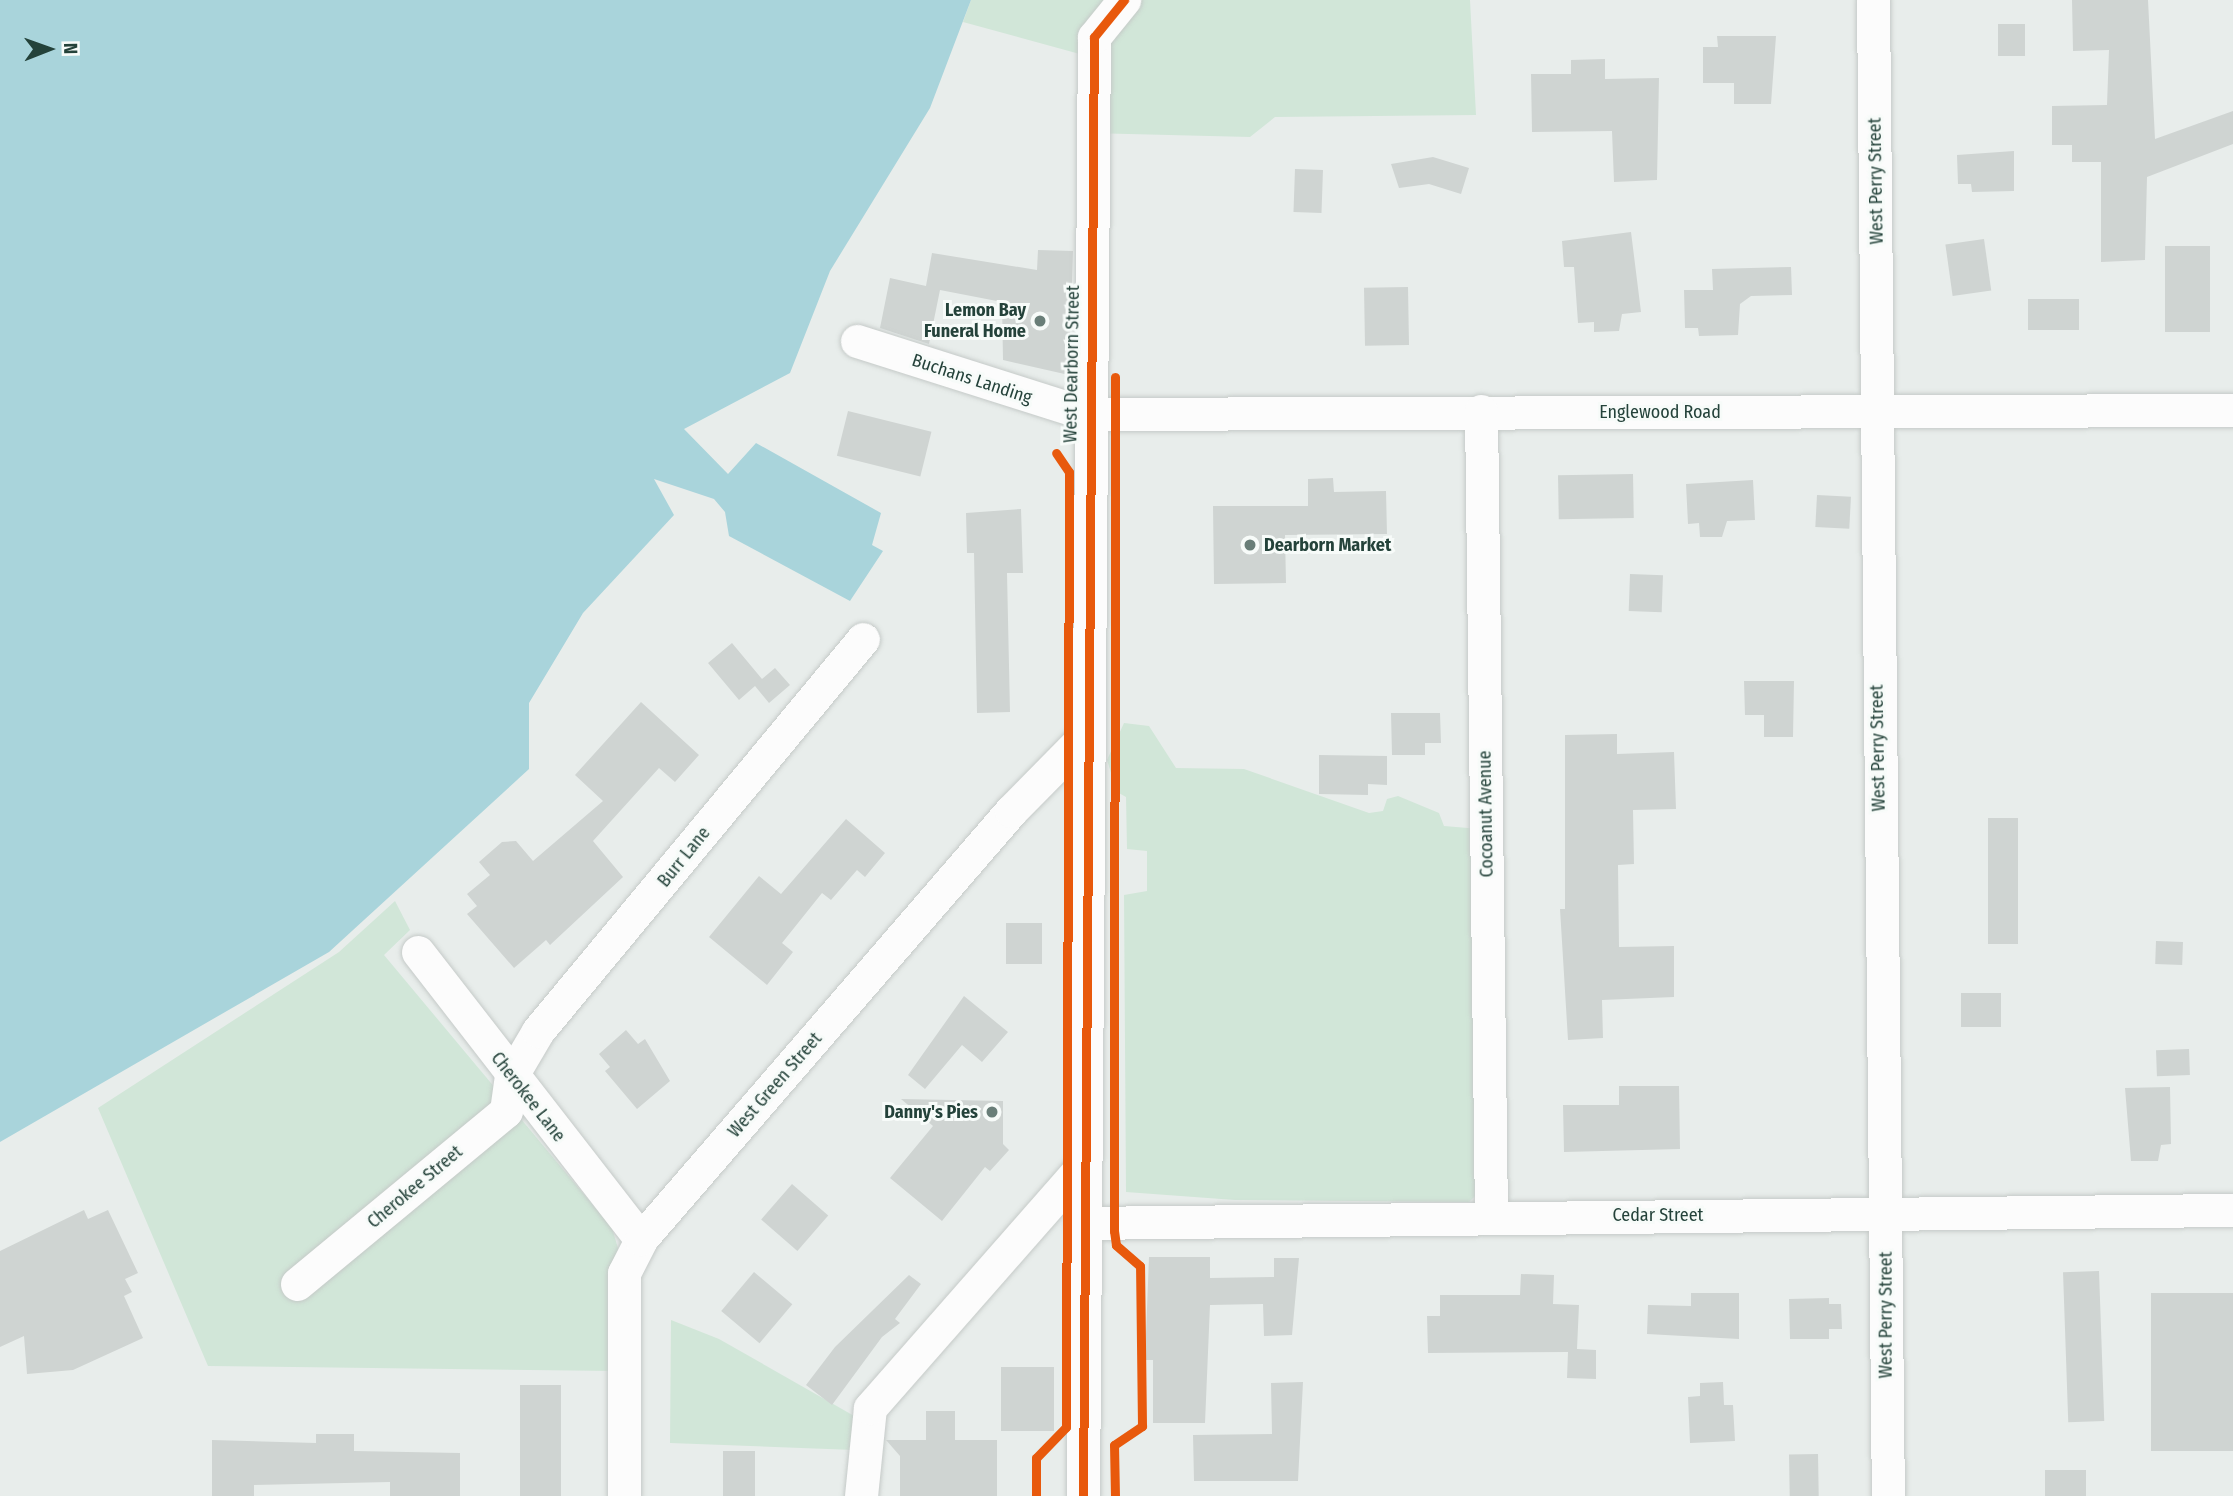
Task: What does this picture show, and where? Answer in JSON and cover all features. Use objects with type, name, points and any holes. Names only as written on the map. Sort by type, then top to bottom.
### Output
[{"type":"street","name":"West Dearborn Street","points":[[1083,1496],[1084,737],[1094,37],[1124,0]]},
{"type":"street","name":"West Perry Street","points":[[1873,0],[1888,1496]]},
{"type":"street","name":"Buchans Landing","points":[[858,341],[1087,414]]},
{"type":"street","name":"Englewood Road","points":[[1087,414],[2233,410]]},
{"type":"street","name":"Cocoanut Avenue","points":[[1481,411],[1490,1217]]},
{"type":"street","name":"Burr Lane","points":[[511,1077],[537,1031],[863,639]]},
{"type":"street","name":"West Green Street","points":[[624,1496],[624,1273],[641,1239],[1011,811],[1084,737]]},
{"type":"street","name":"Cherokee Lane","points":[[418,952],[511,1077],[641,1239]]},
{"type":"street","name":"Cherokee Street","points":[[297,1284],[506,1111],[511,1077]]},
{"type":"street","points":[[861,1496],[870,1408],[1082,1167]]},
{"type":"street","name":"Cedar Street","points":[[1082,1223],[2233,1210]]},
{"type":"green space","points":[[971,0],[1470,0],[1476,115],[1275,117],[1250,137],[1088,133],[1087,56],[963,22]]},
{"type":"green space","points":[[1124,723],[1149,726],[1176,768],[1244,769],[1369,813],[1383,811],[1387,799],[1398,796],[1439,813],[1444,826],[1480,829],[1478,1193],[1469,1202],[1235,1200],[1126,1192],[1124,895],[1147,891],[1147,851],[1127,849],[1126,797],[1117,792],[1107,760]]},
{"type":"green space","points":[[395,901],[410,930],[384,955],[612,1228],[620,1255],[615,1371],[208,1366],[98,1108],[339,952]]},
{"type":"green space","points":[[671,1320],[719,1339],[856,1417],[854,1450],[670,1443]]},
{"type":"water","points":[[0,0],[971,0],[930,108],[830,271],[790,373],[684,429],[728,474],[756,443],[881,513],[872,545],[883,551],[850,601],[729,536],[725,512],[714,499],[654,479],[674,515],[583,613],[529,703],[529,769],[329,952],[0,1142]]},
{"type":"building","points":[[2072,0],[2148,0],[2155,139],[2233,111],[2233,144],[2147,177],[2145,260],[2101,262],[2101,162],[2072,162],[2072,145],[2052,145],[2052,106],[2107,105],[2109,50],[2073,51]]},
{"type":"building","points":[[1998,24],[2025,24],[2025,56],[1998,56]]},
{"type":"building","points":[[1717,36],[1776,36],[1771,104],[1734,104],[1734,83],[1703,83],[1703,47],[1718,47]]},
{"type":"building","points":[[1605,59],[1605,79],[1659,78],[1657,180],[1614,182],[1612,131],[1532,132],[1531,74],[1571,74],[1571,60]]},
{"type":"building","points":[[2014,151],[2014,191],[1972,192],[1971,184],[1958,184],[1957,155]]},
{"type":"building","points":[[1433,157],[1469,168],[1461,194],[1429,184],[1399,188],[1391,164]]},
{"type":"building","points":[[1295,169],[1323,170],[1321,213],[1293,212]]},
{"type":"building","points":[[1631,232],[1641,312],[1622,314],[1619,331],[1594,332],[1594,322],[1578,323],[1574,267],[1564,267],[1562,241]]},
{"type":"building","points":[[1984,239],[1991,290],[1953,296],[1945,244]]},
{"type":"building","points":[[2165,246],[2210,246],[2210,332],[2165,332]]},
{"type":"building","points":[[1038,250],[1073,251],[1069,375],[1003,360],[1002,302],[940,290],[929,344],[880,328],[890,278],[926,286],[932,253],[1037,270]]},
{"type":"building","points":[[1791,267],[1792,295],[1751,296],[1740,304],[1738,335],[1699,336],[1698,328],[1685,328],[1684,290],[1713,290],[1712,269]]},
{"type":"building","points":[[1408,287],[1409,345],[1365,346],[1364,288]]},
{"type":"building","points":[[2028,299],[2079,299],[2079,330],[2028,330]]},
{"type":"building","points":[[848,411],[931,432],[920,476],[837,456]]},
{"type":"building","points":[[1633,474],[1634,518],[1559,519],[1558,475]]},
{"type":"building","points":[[1333,478],[1334,492],[1386,491],[1387,534],[1285,535],[1286,583],[1214,584],[1213,506],[1308,506],[1308,479]]},
{"type":"building","points":[[1753,480],[1755,520],[1727,521],[1722,537],[1700,537],[1699,523],[1688,524],[1686,484]]},
{"type":"building","points":[[1817,495],[1851,497],[1849,529],[1815,527]]},
{"type":"building","points":[[1021,509],[1023,573],[1007,573],[1010,712],[977,713],[974,553],[967,553],[966,513]]},
{"type":"building","points":[[1630,574],[1663,575],[1662,612],[1629,611]]},
{"type":"building","points":[[732,643],[762,679],[775,668],[790,685],[769,703],[755,686],[739,700],[708,663]]},
{"type":"building","points":[[1744,681],[1794,681],[1793,737],[1764,737],[1764,715],[1745,715]]},
{"type":"building","points":[[641,702],[699,755],[675,782],[659,768],[593,841],[623,877],[550,945],[546,940],[514,968],[467,914],[477,906],[467,894],[490,875],[479,862],[502,842],[516,841],[533,861],[603,801],[575,775]]},
{"type":"building","points":[[1391,713],[1440,713],[1441,743],[1425,743],[1425,755],[1392,755]]},
{"type":"building","points":[[1617,734],[1617,754],[1674,752],[1676,809],[1633,810],[1634,864],[1618,865],[1619,947],[1674,946],[1674,997],[1602,1000],[1603,1038],[1568,1040],[1560,909],[1565,909],[1565,735]]},
{"type":"building","points":[[1319,755],[1387,756],[1387,785],[1368,784],[1368,795],[1319,794]]},
{"type":"building","points":[[1988,818],[2018,818],[2018,944],[1988,944]]},
{"type":"building","points":[[846,819],[885,853],[865,877],[857,870],[831,900],[822,893],[782,943],[793,952],[767,985],[709,937],[759,876],[781,894]]},
{"type":"building","points":[[1006,923],[1042,923],[1042,964],[1006,964]]},
{"type":"building","points":[[2156,941],[2183,942],[2182,965],[2155,964]]},
{"type":"building","points":[[1961,993],[2001,993],[2001,1027],[1961,1027]]},
{"type":"building","points":[[964,996],[1008,1032],[982,1062],[962,1045],[925,1089],[908,1075]]},
{"type":"building","points":[[626,1030],[638,1044],[645,1039],[670,1081],[637,1109],[605,1071],[610,1067],[599,1054]]},
{"type":"building","points":[[2189,1049],[2190,1075],[2157,1076],[2156,1050]]},
{"type":"building","points":[[1619,1086],[1679,1086],[1680,1149],[1564,1152],[1563,1105],[1619,1105]]},
{"type":"building","points":[[2170,1087],[2171,1144],[2161,1145],[2158,1161],[2131,1161],[2125,1088]]},
{"type":"building","points":[[901,1099],[1003,1101],[1003,1144],[1009,1150],[990,1171],[985,1167],[942,1221],[890,1178],[933,1126]]},
{"type":"building","points":[[792,1184],[828,1215],[797,1251],[761,1219]]},
{"type":"building","points":[[84,1210],[88,1219],[108,1210],[138,1273],[125,1279],[132,1292],[124,1296],[143,1338],[73,1370],[27,1374],[24,1336],[0,1347],[0,1251]]},
{"type":"building","points":[[1149,1257],[1210,1257],[1210,1278],[1274,1277],[1274,1258],[1299,1258],[1292,1335],[1264,1336],[1263,1304],[1210,1305],[1205,1423],[1153,1423],[1153,1360],[1145,1360]]},
{"type":"building","points":[[2099,1271],[2104,1421],[2068,1422],[2063,1272]]},
{"type":"building","points":[[754,1272],[792,1304],[760,1343],[721,1311]]},
{"type":"building","points":[[1521,1274],[1554,1275],[1553,1304],[1579,1305],[1577,1349],[1596,1350],[1596,1379],[1567,1378],[1568,1352],[1428,1353],[1427,1316],[1440,1316],[1440,1295],[1520,1295]]},
{"type":"building","points":[[909,1275],[921,1284],[895,1319],[900,1323],[882,1337],[832,1405],[806,1385],[835,1347]]},
{"type":"building","points":[[1691,1293],[1739,1293],[1739,1339],[1647,1334],[1648,1305],[1691,1306]]},
{"type":"building","points":[[2151,1293],[2233,1293],[2233,1451],[2151,1451]]},
{"type":"building","points":[[1829,1298],[1829,1304],[1841,1304],[1842,1329],[1829,1329],[1829,1339],[1790,1339],[1789,1299]]},
{"type":"building","points":[[1001,1367],[1054,1367],[1054,1431],[1001,1431]]},
{"type":"building","points":[[1303,1382],[1298,1481],[1194,1481],[1193,1435],[1272,1434],[1271,1383]]},
{"type":"building","points":[[1723,1382],[1724,1405],[1733,1405],[1735,1441],[1690,1443],[1688,1397],[1700,1396],[1700,1383]]},
{"type":"building","points":[[520,1385],[561,1385],[561,1496],[520,1496]]},
{"type":"building","points":[[926,1411],[955,1411],[955,1440],[997,1440],[997,1496],[900,1496],[900,1456],[886,1440],[926,1440]]},
{"type":"building","points":[[316,1434],[354,1434],[354,1451],[460,1453],[460,1496],[390,1496],[390,1482],[254,1485],[254,1496],[212,1496],[212,1440],[316,1443]]},
{"type":"building","points":[[723,1451],[755,1451],[755,1496],[723,1496]]},
{"type":"building","points":[[1818,1454],[1819,1496],[1790,1496],[1789,1455]]},
{"type":"building","points":[[2045,1470],[2086,1470],[2086,1496],[2045,1496]]},
{"type":"cycle path","points":[[1083,1496],[1094,37],[1124,0]]},
{"type":"cycle path","points":[[1115,377],[1114,1231],[1116,1245],[1140,1266],[1142,1426],[1114,1445],[1115,1496]]},
{"type":"cycle path","points":[[1036,1496],[1036,1458],[1066,1427],[1069,472],[1056,453]]},
{"type":"place","name":"Lemon Bay Funeral Home","points":[[1040,321]]},
{"type":"place","name":"Dearborn Market","points":[[1250,545]]},
{"type":"place","name":"Danny's Pies","points":[[992,1112]]}]
